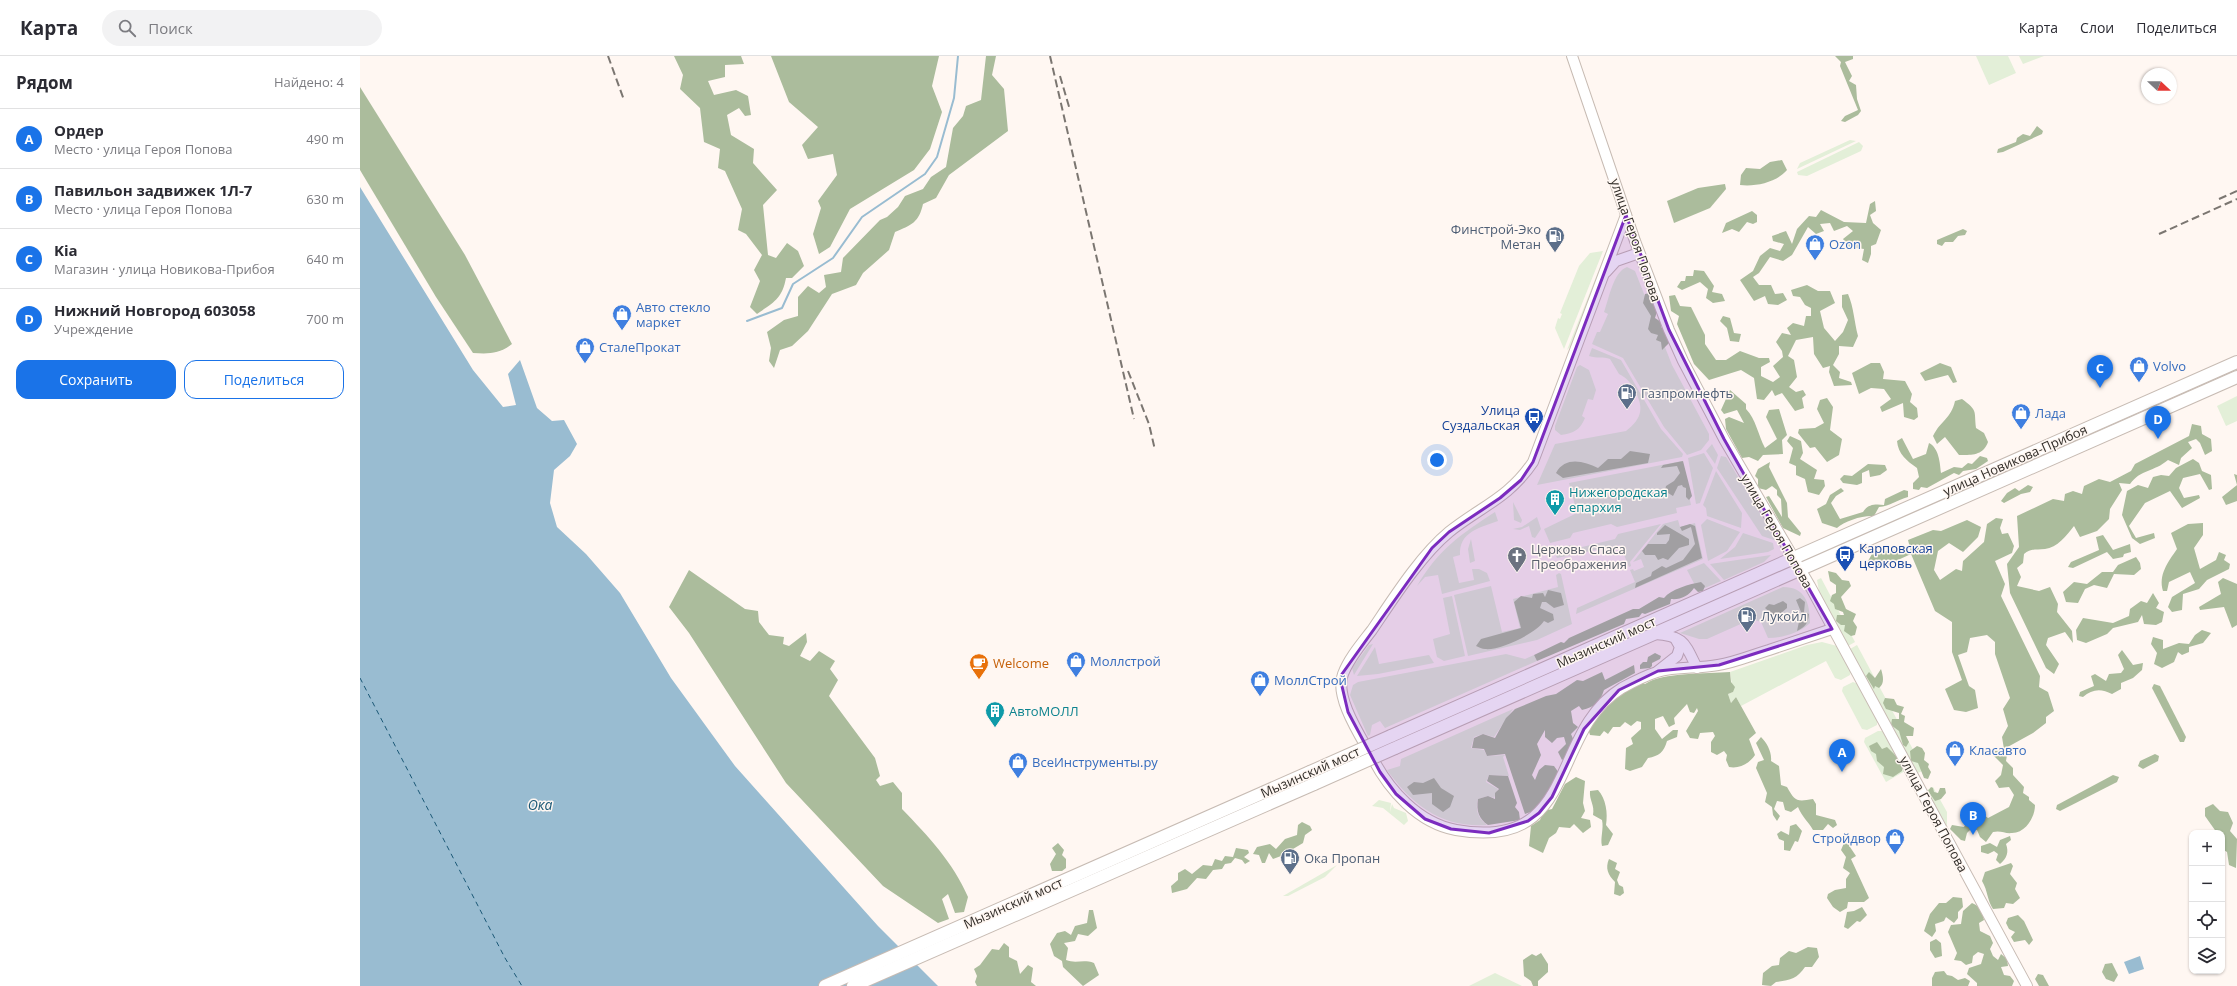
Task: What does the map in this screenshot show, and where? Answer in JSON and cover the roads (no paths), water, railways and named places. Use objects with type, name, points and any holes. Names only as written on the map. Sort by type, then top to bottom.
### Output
[{"type":"main road","name":"улица Новикова-Прибоя","points":[[1794,558],[2237,362]]},
{"type":"main road","name":"улица Новикова-Прибоя","points":[[1800,569],[2237,377]]},
{"type":"main road","name":"Мызинский мост","points":[[853,986],[1310,772],[1794,558]]},
{"type":"main road","name":"Мызинский мост","points":[[825,986],[1314,784],[1800,569]]},
{"type":"street","name":"улица Героя Попова","points":[[1572,56],[1639,253],[1669,330],[1692,379],[1724,439],[1794,558],[2027,986]]},
{"type":"street","points":[[1626,215],[1606,272],[1532,462],[1516,485],[1500,498],[1449,532],[1432,548],[1360,646],[1342,674],[1341,682],[1343,698],[1351,717],[1380,772],[1396,794],[1425,819],[1438,825],[1467,832],[1489,833],[1515,827],[1539,813],[1552,796],[1562,778],[1584,729],[1600,708],[1619,690],[1658,671],[1677,656],[1680,647],[1675,638]]},
{"type":"street","points":[[1606,272],[1616,261],[1639,253]]},
{"type":"street","points":[[1658,671],[1697,668],[1737,660],[1832,629]]},
{"type":"street","points":[[1653,634],[1668,635],[1683,641],[1697,668]]},
{"type":"water","name":"Ока","points":[[360,187],[473,370],[503,407],[516,405],[508,374],[520,360],[537,408],[552,421],[564,420],[577,444],[570,456],[554,470],[550,503],[557,527],[586,554],[620,593],[671,678],[735,766],[878,926],[938,986],[360,986]]},
{"type":"water","points":[[2140,956],[2144,969],[2129,974],[2124,962]]},
{"type":"waterway","points":[[747,321],[782,308],[793,284],[833,258],[862,217],[925,174],[937,157],[954,98],[958,56]]},
{"type":"railway","points":[[608,56],[624,100]]},
{"type":"railway","points":[[1050,56],[1134,419]]},
{"type":"railway","points":[[1060,76],[1070,110]]},
{"type":"railway","points":[[2219,199],[2237,191]]},
{"type":"railway","points":[[2159,234],[2237,199]]},
{"type":"railway","points":[[1128,371],[1149,424],[1155,450]]},
{"type":"place","name":"Финстрой-Эко Метан","points":[[1555,253]]},
{"type":"place","name":"Ozon","points":[[1815,261]]},
{"type":"place","name":"Авто стекло маркет","points":[[622,331]]},
{"type":"place","name":"СталеПрокат","points":[[585,364]]},
{"type":"place","name":"Volvo","points":[[2139,383]]},
{"type":"place","name":"Kia","points":[[2100,388]]},
{"type":"place","name":"Газпромнефть","points":[[1627,410]]},
{"type":"place","name":"Лада","points":[[2021,430]]},
{"type":"place","name":"Улица Суздальская","points":[[1534,434]]},
{"type":"place","name":"Нижний Новгород 603058","points":[[2158,439]]},
{"type":"place","name":"Нижегородская епархия","points":[[1555,516]]},
{"type":"place","name":"Карповская церковь","points":[[1845,572]]},
{"type":"place","name":"Церковь Спаса Преображения","points":[[1517,573]]},
{"type":"place","name":"Лукойл","points":[[1747,633]]},
{"type":"place","name":"Моллcтрой","points":[[1076,678]]},
{"type":"place","name":"Welcome","points":[[979,680]]},
{"type":"place","name":"МоллСтрой","points":[[1260,697]]},
{"type":"place","name":"АвтоМОЛЛ","points":[[995,728]]},
{"type":"place","name":"Класавто","points":[[1955,767]]},
{"type":"place","name":"Ордер","points":[[1842,772]]},
{"type":"place","name":"ВсеИнструменты.ру","points":[[1018,779]]},
{"type":"place","name":"Павильон задвижек 1Л-7","points":[[1973,835]]},
{"type":"place","name":"Стройдвор","points":[[1895,855]]},
{"type":"place","name":"Ока Пропан","points":[[1290,875]]}]
